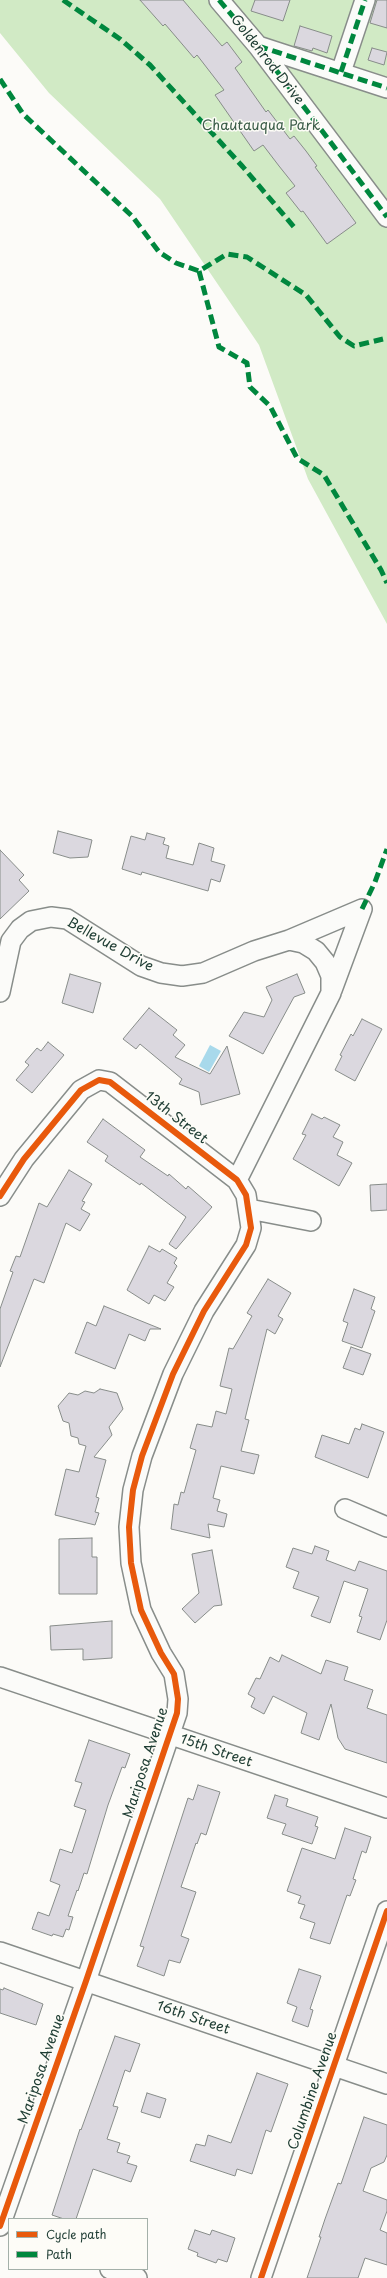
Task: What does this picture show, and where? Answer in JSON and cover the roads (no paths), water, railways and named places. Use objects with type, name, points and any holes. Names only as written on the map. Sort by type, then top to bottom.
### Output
[{"type":"street","name":"Goldenrod Drive","points":[[219,0],[258,46],[387,217]]},
{"type":"street","points":[[341,72],[365,0]]},
{"type":"street","points":[[258,46],[387,88]]},
{"type":"street","name":"Bellevue Drive","points":[[0,992],[11,942],[20,930],[31,921],[51,917],[67,919],[142,966],[161,974],[182,976],[212,970],[254,951],[289,940],[362,909],[331,993]]},
{"type":"street","points":[[237,1180],[331,993],[331,976],[326,962],[316,951],[303,943],[289,940]]},
{"type":"street","name":"13th Street","points":[[0,1196],[24,1159],[81,1090],[98,1080],[110,1082],[237,1180]]},
{"type":"street","name":"Mariposa Avenue","points":[[0,2226],[86,1981],[168,1735],[177,1713],[178,1699],[174,1674],[141,1610],[131,1563],[129,1526],[133,1490],[142,1456],[174,1374],[204,1311],[246,1245],[251,1228],[249,1209],[246,1195],[237,1180]]},
{"type":"street","points":[[249,1209],[311,1221]]},
{"type":"street","points":[[345,1509],[387,1527]]},
{"type":"street","name":"15th Street","points":[[0,1677],[387,1808]]},
{"type":"street","name":"Columbine Avenue","points":[[261,2278],[335,2067],[387,1911]]},
{"type":"street","name":"16th Street","points":[[0,1952],[387,2084]]},
{"type":"street","points":[[113,2270],[136,2278]]},
{"type":"water","points":[[210,1045],[221,1051],[209,1072],[199,1066]]},
{"type":"park label","name":"Chautauqua Park","points":[[261,126]]}]
